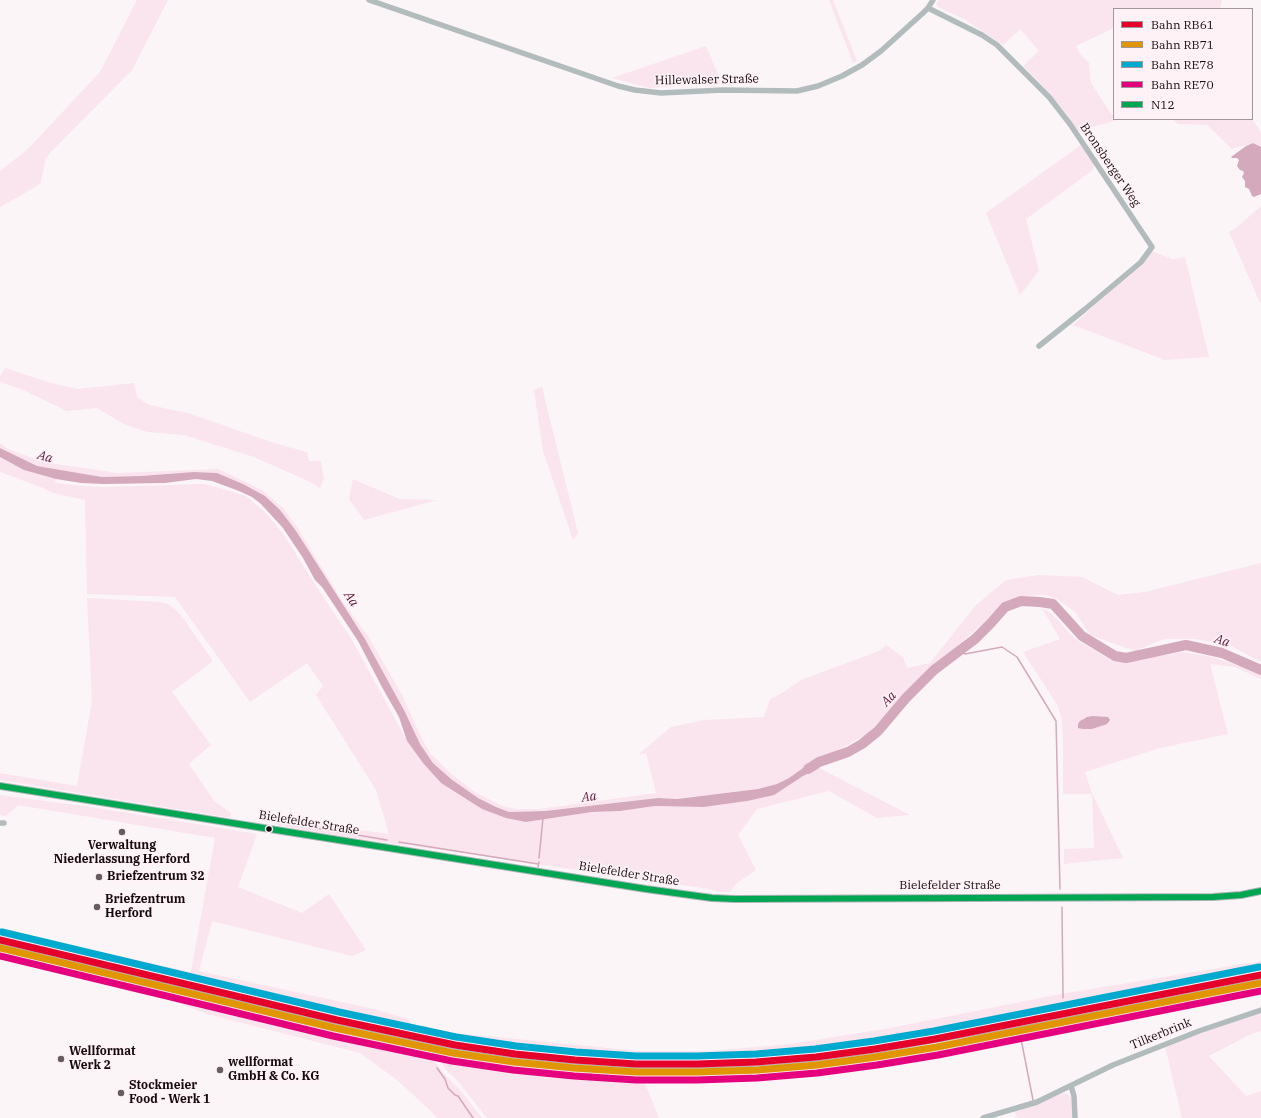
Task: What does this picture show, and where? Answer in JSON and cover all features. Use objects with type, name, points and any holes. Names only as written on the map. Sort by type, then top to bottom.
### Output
[{"type":"main road","name":"Bielefelder Straße","points":[[0,786],[646,889],[712,898],[1213,897],[1259,893]]},
{"type":"street","name":"Hillewalser Straße","points":[[369,0],[618,86],[635,90],[661,93],[723,90],[797,91],[818,86],[842,76],[862,64],[897,37],[928,8],[933,0]]},
{"type":"street","name":"Bronsberger Weg","points":[[928,8],[982,35],[998,45],[1049,97],[1070,124],[1152,247],[1140,262],[1039,346]]},
{"type":"street","name":"Tilkerbrink","points":[[983,1118],[1037,1102],[1113,1065],[1199,1031],[1261,1010]]},
{"type":"street","points":[[1072,1086],[1075,1118]]},
{"type":"shaded area","points":[[137,0],[168,0],[132,70],[49,154],[45,161],[41,182],[37,186],[0,207],[0,171],[28,149],[100,72]]},
{"type":"shaded area","points":[[829,0],[833,0],[857,61],[853,63]]},
{"type":"shaded area","points":[[939,0],[1222,0],[1220,8],[1113,8],[1113,28],[1076,46],[1080,54],[1089,63],[1091,83],[1113,115],[1113,120],[1117,120],[1078,131],[1065,112],[1023,66],[1039,51],[1020,29],[1003,45],[964,19],[938,7],[936,4]]},
{"type":"shaded area","points":[[706,46],[722,83],[649,88],[612,78]]},
{"type":"shaded area","points":[[1174,120],[1253,120],[1261,132],[1261,147],[1253,143],[1232,149],[1207,125],[1178,124]]},
{"type":"shaded area","points":[[1253,143],[1261,147],[1261,194],[1254,197],[1249,189],[1245,187],[1245,181],[1242,177],[1244,173],[1237,166],[1239,160],[1231,157],[1246,146]]},
{"type":"shaded area","points":[[1081,145],[1094,164],[1093,170],[1026,219],[1039,271],[1020,295],[986,213]]},
{"type":"shaded area","points":[[1261,206],[1261,305],[1229,232],[1236,228]]},
{"type":"shaded area","points":[[1152,251],[1172,259],[1185,257],[1209,357],[1165,360],[1073,325]]},
{"type":"shaded area","points":[[5,368],[51,383],[78,389],[134,383],[137,397],[149,405],[188,413],[271,442],[307,452],[309,461],[321,461],[324,479],[320,488],[308,481],[254,457],[184,435],[147,432],[124,424],[97,408],[67,411],[23,390],[0,382],[0,376]]},
{"type":"shaded area","points":[[542,387],[578,533],[573,540],[543,451],[534,390]]},
{"type":"shaded area","points":[[0,443],[8,449],[43,462],[118,473],[218,469],[262,490],[283,508],[297,527],[343,602],[368,636],[402,695],[422,739],[431,754],[450,773],[475,792],[502,806],[517,809],[539,809],[656,793],[646,753],[638,755],[671,727],[704,720],[764,717],[770,699],[801,680],[879,651],[886,645],[903,657],[907,668],[930,663],[975,606],[1006,580],[1039,575],[1082,577],[1118,595],[1145,592],[1261,563],[1261,662],[1231,646],[1195,639],[1164,639],[1135,651],[1090,635],[1075,612],[1057,599],[1045,595],[1022,596],[1005,602],[987,620],[925,674],[868,733],[844,747],[810,763],[789,778],[777,784],[758,789],[677,799],[658,798],[545,811],[509,812],[478,798],[451,779],[433,763],[420,744],[405,712],[365,639],[331,586],[265,496],[243,484],[217,473],[194,472],[102,477],[37,466],[0,448]]},
{"type":"shaded area","points":[[0,448],[37,466],[102,477],[194,472],[217,473],[243,484],[265,496],[280,510],[296,531],[365,639],[405,712],[420,744],[433,763],[451,779],[478,798],[496,807],[509,812],[545,811],[658,798],[677,799],[758,789],[777,784],[789,778],[810,763],[819,762],[819,768],[803,776],[774,795],[747,801],[704,807],[655,806],[620,811],[592,812],[526,822],[506,818],[482,809],[441,783],[423,763],[407,741],[399,717],[358,641],[322,587],[315,580],[303,558],[283,528],[261,504],[252,497],[212,481],[196,479],[165,483],[104,484],[81,483],[56,479],[24,470],[0,457]]},
{"type":"shaded area","points":[[0,457],[24,470],[56,479],[55,483],[105,487],[203,484],[246,496],[267,514],[284,535],[351,638],[407,741],[423,763],[441,783],[482,809],[526,822],[592,812],[620,811],[655,806],[704,807],[747,801],[819,768],[910,815],[877,818],[829,791],[757,809],[738,835],[756,870],[737,883],[730,892],[717,892],[716,890],[322,833],[278,825],[268,818],[389,834],[376,790],[316,695],[323,686],[307,663],[250,702],[175,597],[87,594],[85,500],[53,493],[0,472]]},
{"type":"shaded area","points":[[353,479],[399,499],[437,500],[364,520],[349,499]]},
{"type":"shaded area","points":[[87,598],[160,602],[168,604],[183,618],[213,661],[172,692],[211,745],[189,764],[214,801],[231,813],[231,816],[226,817],[0,780],[0,773],[77,786],[92,701]]},
{"type":"shaded area","points":[[1042,608],[1052,614],[1075,639],[1111,660],[1124,662],[1183,652],[1222,660],[1261,675],[1261,679],[1235,667],[1210,664],[1228,734],[1160,748],[1085,772],[1092,793],[1123,858],[1064,864],[1064,849],[1094,848],[1092,794],[1063,794],[1062,720],[1058,706],[1023,652],[1060,639]],"holes":[[[1092,716],[1092,729],[1080,729],[1083,718]]]},
{"type":"shaded area","points":[[1092,716],[1108,717],[1110,720],[1107,724],[1092,729],[1078,728],[1080,721]]},
{"type":"shaded area","points":[[0,795],[91,807],[257,834],[238,887],[302,913],[329,894],[366,950],[352,956],[212,921],[199,971],[374,1009],[408,1019],[417,1031],[0,934],[0,929],[191,972],[215,838],[18,805],[6,816],[0,815]]},
{"type":"shaded area","points":[[0,949],[325,1026],[423,1051],[433,1059],[482,1118],[437,1118],[397,1080],[360,1053],[207,1014],[173,1001],[124,990],[78,975],[67,967],[0,951]]},
{"type":"shaded area","points":[[1261,961],[1261,968],[880,1042],[793,1053],[700,1056],[637,1056],[559,1051],[482,1042],[427,1033],[422,1025],[446,1032],[639,1051],[711,1051],[790,1044],[885,1029],[1061,994]]},
{"type":"shaded area","points":[[1261,985],[1261,993],[934,1057],[794,1075],[679,1081],[643,1079],[659,1118],[487,1118],[457,1080],[446,1070],[434,1051],[561,1068],[673,1074],[754,1073],[816,1068],[1006,1036]]},
{"type":"shaded area","points":[[1261,1012],[1261,1031],[1251,1034],[1209,1056],[1246,1096],[1261,1091],[1261,1118],[1182,1118],[1165,1046]]},
{"type":"shaded area","points":[[1062,1093],[1071,1097],[1072,1118],[1017,1118],[1015,1112]]},
{"type":"waterway","name":"Aa","points":[[808,769],[819,762],[848,752],[862,744],[878,731],[906,698],[934,670],[975,639],[1005,607],[1021,601],[1053,604],[1082,636],[1115,656],[1126,658],[1186,645],[1222,653],[1261,670]]},
{"type":"waterway","points":[[959,651],[965,654],[1002,647],[1017,657],[1056,721],[1060,889]]},
{"type":"waterway","points":[[539,858],[543,818]]},
{"type":"waterway","points":[[298,825],[387,840]]},
{"type":"waterway","points":[[399,842],[538,864]]},
{"type":"waterway","points":[[538,867],[539,862]]},
{"type":"waterway","points":[[1062,907],[1063,998]]},
{"type":"waterway","points":[[1033,1100],[1021,1039],[1068,1030]]},
{"type":"waterway","points":[[437,1068],[445,1079],[448,1088],[458,1096],[473,1118]]},
{"type":"waterway","points":[[533,1072],[614,1079],[658,1079]]},
{"type":"railway","points":[[0,944],[336,1024],[454,1049],[515,1058],[636,1068],[757,1066],[817,1061],[876,1053],[998,1031],[1261,979]]},
{"type":"rail line","name":"RE78","points":[[2,932],[339,1012],[456,1037],[516,1046],[636,1056],[756,1054],[815,1049],[874,1041],[934,1031],[1259,967]]},
{"type":"rail line","name":"RB61","points":[[0,940],[337,1020],[455,1045],[515,1054],[636,1064],[756,1062],[816,1057],[875,1049],[935,1039],[1261,975]]},
{"type":"rail line","name":"RB71","points":[[0,948],[335,1028],[453,1053],[514,1062],[636,1072],[757,1070],[817,1065],[876,1057],[937,1047],[1261,983]]},
{"type":"rail line","name":"RE70","points":[[0,956],[333,1036],[452,1061],[513,1070],[636,1080],[757,1078],[817,1073],[877,1065],[938,1055],[1261,991]]},
{"type":"transit line","name":"N12","points":[[0,786],[646,889],[712,898],[1213,897],[1241,895],[1261,891]]},
{"type":"place","name":"Verwaltung Niederlassung Herford","points":[[122,832]]},
{"type":"place","name":"Briefzentrum 32","points":[[99,877]]},
{"type":"place","name":"Briefzentrum Herford","points":[[97,907]]},
{"type":"place","name":"Wellformat Werk 2","points":[[61,1059]]},
{"type":"place","name":"wellformat GmbH & Co. KG","points":[[220,1070]]},
{"type":"place","name":"Stockmeier Food - Werk 1","points":[[121,1093]]}]
